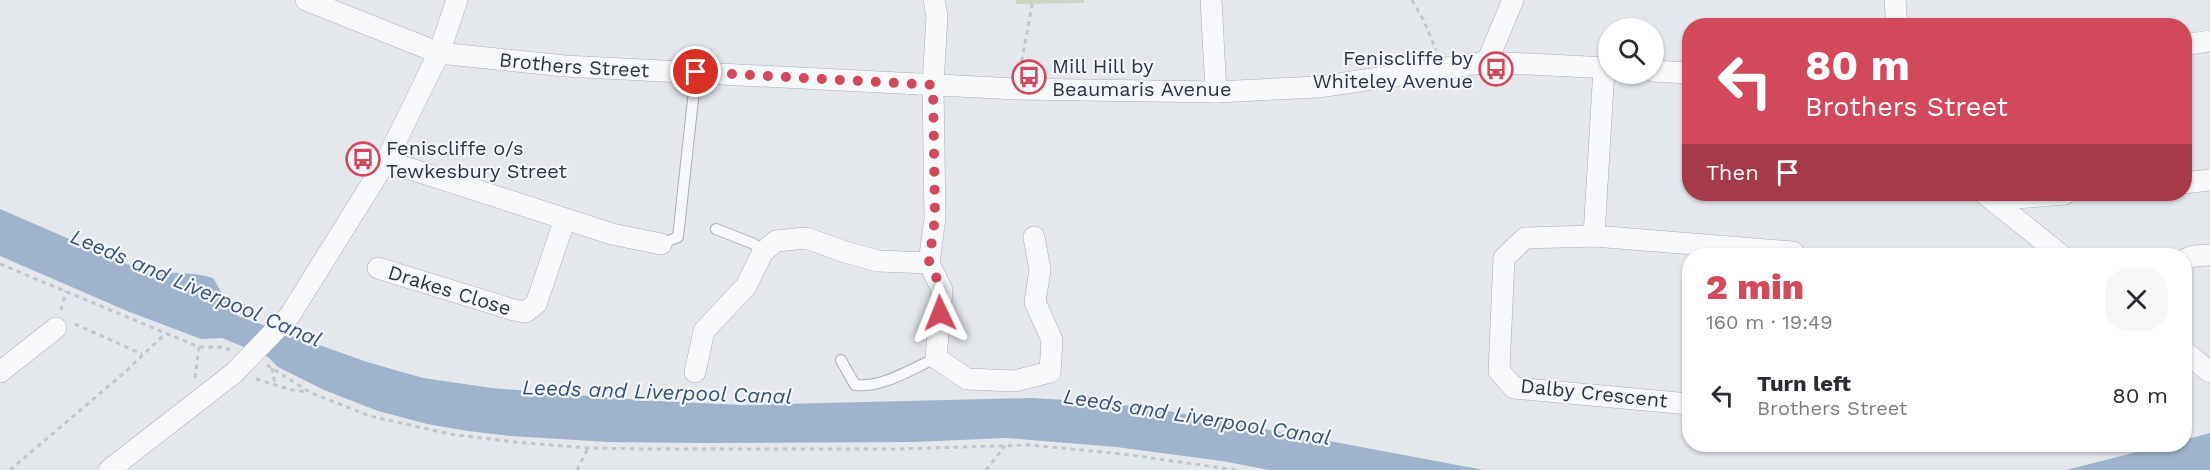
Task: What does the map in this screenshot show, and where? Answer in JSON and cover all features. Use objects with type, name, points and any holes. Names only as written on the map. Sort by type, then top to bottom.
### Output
[{"type":"street","name":"Brothers Street","points":[[306,0],[439,53],[566,66],[1016,89],[1216,92],[1318,87],[1486,62],[1598,68]]},
{"type":"street","points":[[110,470],[234,372],[290,315],[386,161],[439,53],[457,0]]},
{"type":"street","points":[[934,0],[937,16],[933,85],[935,218],[929,262],[942,290],[936,358],[968,379],[1014,381],[1050,372],[1052,340],[1035,302],[1040,270],[1034,237]]},
{"type":"street","points":[[1211,0],[1216,92]]},
{"type":"street","points":[[1486,62],[1513,0]]},
{"type":"street","points":[[1895,0],[1896,18]]},
{"type":"street","points":[[2192,44],[2210,41]]},
{"type":"street","points":[[1664,72],[1682,73]]},
{"type":"street","points":[[1594,236],[1605,84]]},
{"type":"street","points":[[386,161],[612,234],[661,244]]},
{"type":"street","points":[[2192,182],[2210,180]]},
{"type":"street","points":[[1994,201],[2052,248]]},
{"type":"street","name":"Drakes Close","points":[[378,268],[525,312],[536,304],[565,219]]},
{"type":"street","name":"Dalby Crescent","points":[[1682,403],[1514,388],[1499,371],[1504,258],[1525,238],[1594,236],[1743,248]]},
{"type":"street","points":[[695,372],[704,331],[746,286],[763,252],[776,241],[806,238],[878,261],[929,262]]},
{"type":"street","points":[[2192,256],[2210,255]]},
{"type":"street","points":[[0,372],[56,328]]},
{"type":"street","points":[[2192,357],[2210,372]]},
{"type":"lane","points":[[661,244],[678,237],[696,72]]},
{"type":"lane","points":[[716,228],[754,244],[763,252]]},
{"type":"lane","points":[[841,360],[855,386],[864,386],[880,384],[936,358]]},
{"type":"path","points":[[1016,89],[1033,0]]},
{"type":"path","points":[[1412,0],[1424,21],[1443,68]]},
{"type":"path","points":[[0,264],[200,347],[223,347],[233,351]]},
{"type":"path","points":[[56,328],[73,323],[143,355]]},
{"type":"path","points":[[10,470],[166,333]]},
{"type":"path","points":[[264,363],[311,393],[370,416],[449,434],[515,442],[588,448],[898,449],[1029,445],[1123,454],[1237,470]]},
{"type":"path","points":[[272,368],[276,384],[292,390],[311,393]]},
{"type":"path","points":[[986,470],[1006,445]]},
{"type":"path","points":[[577,470],[588,448]]},
{"type":"green space","points":[[1016,0],[1084,0],[1084,3],[1016,4]]},
{"type":"water","name":"Leeds and Liverpool Canal","points":[[0,209],[150,274],[182,273],[213,278],[238,316],[367,362],[423,378],[492,388],[639,400],[742,405],[1032,398],[1084,401],[1152,408],[1484,470],[1269,470],[1222,461],[1116,447],[1006,438],[914,442],[608,442],[511,436],[427,424],[378,411],[324,390],[278,367],[268,357],[222,338],[201,339],[127,311],[0,256]]},
{"type":"water","points":[[2210,433],[2210,470],[2066,470],[2137,452],[2192,452],[2192,438]]},
{"type":"place","name":"Feniscliffe by Whiteley Avenue","points":[[1496,69]]},
{"type":"place","name":"Mill Hill by Beaumaris Avenue","points":[[1029,77]]},
{"type":"place","name":"Feniscliffe o/s Tewkesbury Street","points":[[363,159]]},
{"type":"route","points":[[696,72],[933,85],[935,218],[929,262],[942,290],[940,313]]}]
